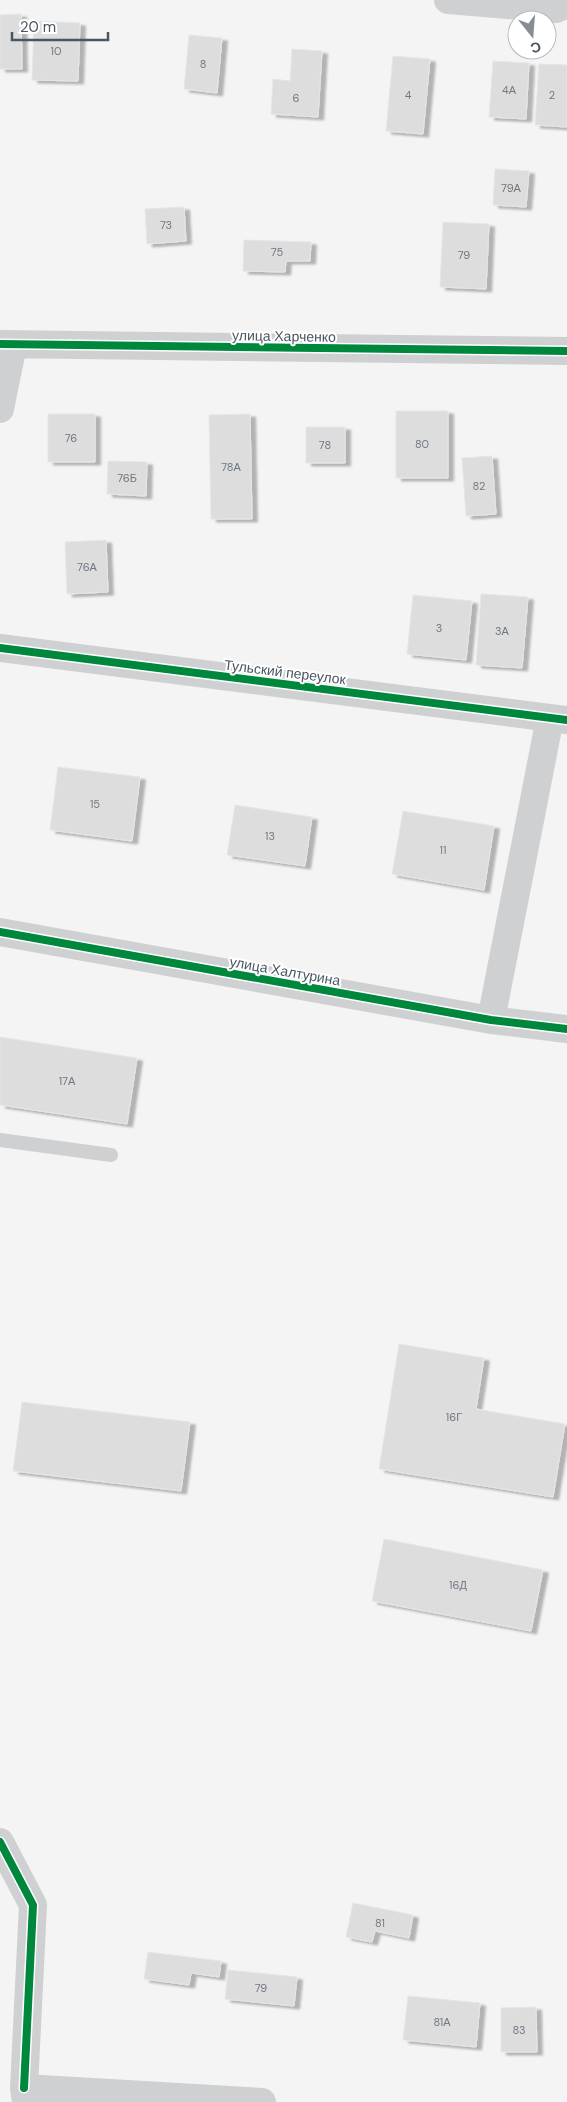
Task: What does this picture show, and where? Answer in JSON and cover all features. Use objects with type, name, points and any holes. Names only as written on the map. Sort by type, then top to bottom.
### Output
[{"type":"street","points":[[448,0],[562,7]]},
{"type":"street","points":[[0,409],[6,345]]},
{"type":"street","name":"улица Харченко","points":[[6,345],[567,351]]},
{"type":"street","name":"Тульский переулок","points":[[0,648],[559,719]]},
{"type":"street","points":[[491,1020],[559,719]]},
{"type":"street","name":"улица Халтурина","points":[[0,932],[491,1020],[567,1029]]},
{"type":"street","points":[[0,1842],[33,1905],[25,2095],[262,2102]]},
{"type":"lane","points":[[0,1140],[111,1155]]},
{"type":"building","points":[[21,14],[22,69],[0,69],[0,15]]},
{"type":"building","points":[[34,21],[80,23],[78,81],[32,80]]},
{"type":"building","points":[[189,35],[222,38],[217,93],[184,89]]},
{"type":"building","points":[[292,49],[322,51],[318,117],[271,114],[273,79],[290,81]]},
{"type":"building","points":[[393,56],[430,59],[423,134],[386,131]]},
{"type":"building","points":[[493,61],[529,63],[526,119],[489,117]]},
{"type":"building","points":[[539,64],[567,65],[567,127],[535,125]]},
{"type":"building","points":[[495,169],[529,171],[526,207],[493,205]]},
{"type":"building","points":[[184,207],[186,241],[147,244],[145,209]]},
{"type":"building","points":[[443,222],[489,224],[486,289],[440,287]]},
{"type":"building","points":[[244,240],[311,242],[310,261],[286,261],[285,272],[243,271]]},
{"type":"building","points":[[396,411],[448,411],[448,478],[396,478]]},
{"type":"building","points":[[48,414],[95,414],[95,462],[48,462]]},
{"type":"building","points":[[250,414],[252,519],[211,519],[209,415]]},
{"type":"building","points":[[306,427],[345,427],[345,463],[306,463]]},
{"type":"building","points":[[492,456],[496,514],[466,516],[462,458]]},
{"type":"building","points":[[108,461],[147,462],[146,496],[107,494]]},
{"type":"building","points":[[106,540],[108,592],[67,594],[65,542]]},
{"type":"building","points":[[481,594],[528,597],[522,668],[476,665]]},
{"type":"building","points":[[413,595],[472,601],[466,660],[407,654]]},
{"type":"building","points":[[58,767],[140,777],[132,841],[50,830]]},
{"type":"building","points":[[235,805],[312,817],[305,866],[227,855]]},
{"type":"building","points":[[403,811],[494,826],[484,890],[392,874]]},
{"type":"building","points":[[0,1037],[137,1058],[127,1124],[0,1105]]},
{"type":"building","points":[[399,1344],[484,1358],[476,1409],[565,1424],[553,1497],[379,1469]]},
{"type":"building","points":[[22,1402],[190,1422],[181,1491],[13,1471]]},
{"type":"building","points":[[384,1539],[543,1570],[531,1631],[372,1601]]},
{"type":"building","points":[[353,1903],[413,1915],[409,1938],[375,1931],[372,1942],[346,1937]]},
{"type":"building","points":[[148,1952],[221,1961],[219,1977],[191,1973],[189,1985],[144,1979]]},
{"type":"building","points":[[228,1970],[297,1977],[294,2006],[225,1999]]},
{"type":"building","points":[[408,1996],[480,2003],[476,2047],[403,2040]]},
{"type":"building","points":[[536,2007],[537,2052],[501,2052],[501,2008]]},
{"type":"cycle path","points":[[0,344],[567,351]]},
{"type":"cycle path","points":[[0,648],[567,720]]},
{"type":"cycle path","points":[[0,932],[491,1020],[567,1029]]},
{"type":"cycle path","points":[[0,1842],[33,1905],[24,2088]]}]
